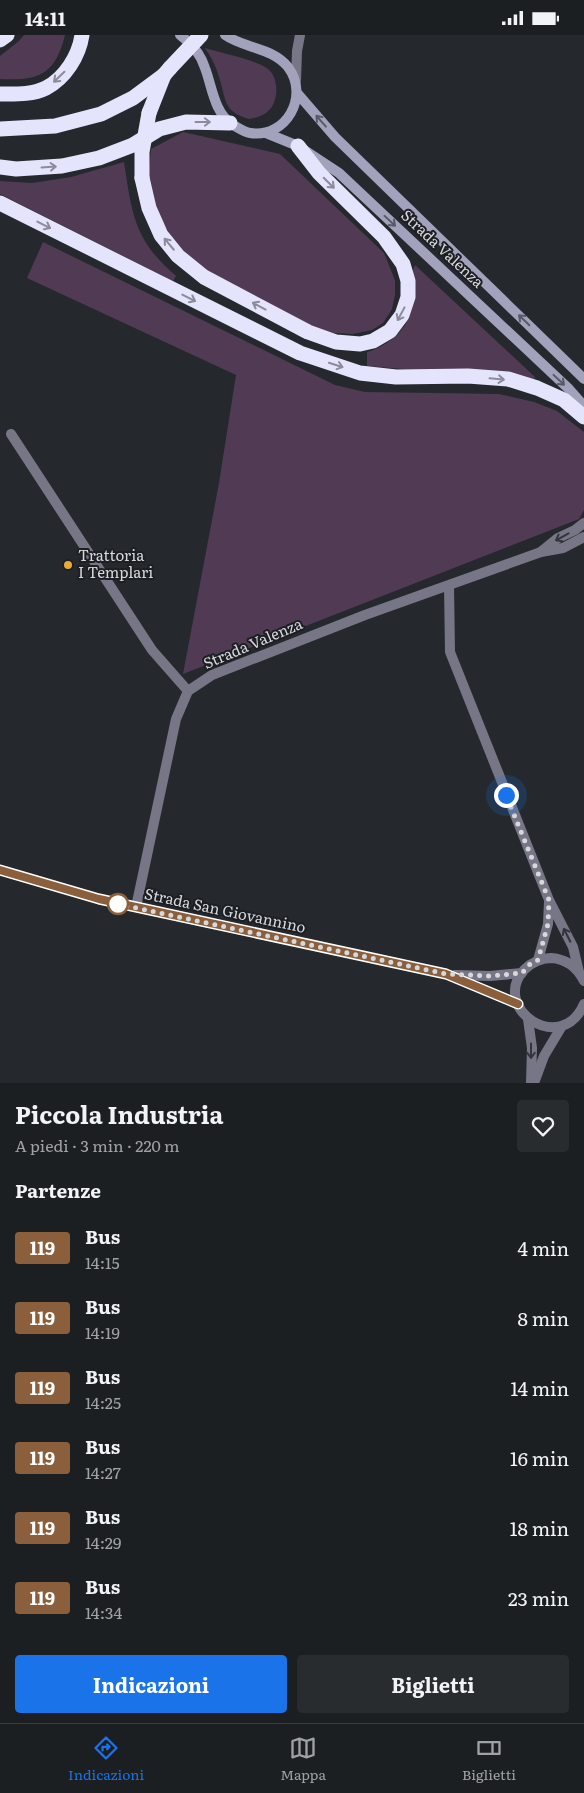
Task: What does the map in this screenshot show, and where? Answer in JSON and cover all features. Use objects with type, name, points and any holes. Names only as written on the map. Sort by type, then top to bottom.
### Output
[{"type":"highway","points":[[0,40],[7,35]]},
{"type":"highway","points":[[0,94],[24,94],[46,89],[60,78],[74,61],[82,35]]},
{"type":"highway","points":[[0,129],[55,126],[101,114],[133,98],[167,71],[201,35]]},
{"type":"highway","points":[[167,71],[149,113],[142,152],[142,178],[149,208],[161,235],[178,256],[204,277],[308,331],[336,342],[360,344],[373,341],[390,331],[402,315],[408,297],[408,281],[403,263],[384,237],[319,173],[298,146]]},
{"type":"highway","points":[[0,167],[16,169],[62,166],[98,158],[133,145],[159,129],[177,124],[186,122],[230,123]]},
{"type":"highway","points":[[0,203],[300,353],[360,373],[387,376],[468,376],[508,379],[537,387],[564,400],[584,417]]},
{"type":"main road","points":[[180,35],[198,53],[205,67],[217,106],[230,123]]},
{"type":"main road","points":[[225,35],[243,45],[257,47],[273,55],[288,66],[296,80],[298,94],[293,111],[283,125],[266,133]]},
{"type":"main road","name":"Strada Valenza","points":[[298,94],[335,137],[584,379]]},
{"type":"main road","name":"Strada Valenza","points":[[230,123],[249,133],[266,133],[298,146],[338,173],[569,389],[584,406]]},
{"type":"street","points":[[296,80],[296,51],[300,35]]},
{"type":"street","points":[[11,434],[152,650],[188,691],[176,719],[136,907]]},
{"type":"street","name":"Strada Valenza","points":[[541,552],[558,538],[575,530],[584,523]]},
{"type":"street","name":"Strada Valenza","points":[[188,691],[212,675],[365,615],[541,552],[563,548],[584,537]]},
{"type":"street","points":[[449,585],[450,652],[549,900],[573,947],[582,976]]},
{"type":"street","name":"Strada San Giovannino","points":[[0,870],[99,899],[446,974],[490,976],[522,973]]},
{"type":"street","points":[[538,960],[548,924],[549,900]]},
{"type":"street","points":[[582,976],[565,961],[547,958],[538,960],[529,965],[522,973],[517,983],[516,994],[522,1013],[538,1025],[550,1028],[562,1026],[572,1021],[584,1004]]},
{"type":"street","name":"Strada San Giovannino","points":[[446,974],[518,1004]]},
{"type":"street","points":[[528,1019],[532,1048],[533,1083]]},
{"type":"street","points":[[533,1083],[544,1056],[562,1026]]},
{"type":"shaded area","points":[[24,35],[65,35],[56,59],[43,73],[25,79],[0,79],[0,56]]},
{"type":"shaded area","points":[[205,48],[248,60],[269,70],[275,79],[276,95],[274,104],[269,111],[249,119],[234,113],[227,104],[216,69]]},
{"type":"shaded area","points":[[183,132],[280,154],[384,253],[395,280],[395,295],[392,309],[383,323],[372,330],[353,334],[334,333],[316,328],[208,271],[185,253],[171,236],[159,216],[148,178],[151,149]]},
{"type":"shaded area","points":[[124,162],[137,225],[151,250],[176,276],[173,281],[0,194],[0,181],[32,183],[71,177]]},
{"type":"shaded area","points":[[43,242],[335,385],[365,392],[499,394],[534,402],[557,411],[584,432],[584,510],[579,519],[183,674],[219,483],[236,375],[27,278]]},
{"type":"shaded area","points":[[415,265],[535,377],[534,380],[367,366],[367,352],[382,346],[396,336],[402,330],[410,315],[411,280]]},
{"type":"bus line","name":"119","points":[[0,870],[99,899],[446,974],[518,1004]]},
{"type":"place","name":"Trattoria I Templari","points":[[68,565]]},
{"type":"route","points":[[118,904],[446,974],[490,976],[522,973],[529,965],[538,960],[548,924],[549,900],[506,795]]}]
